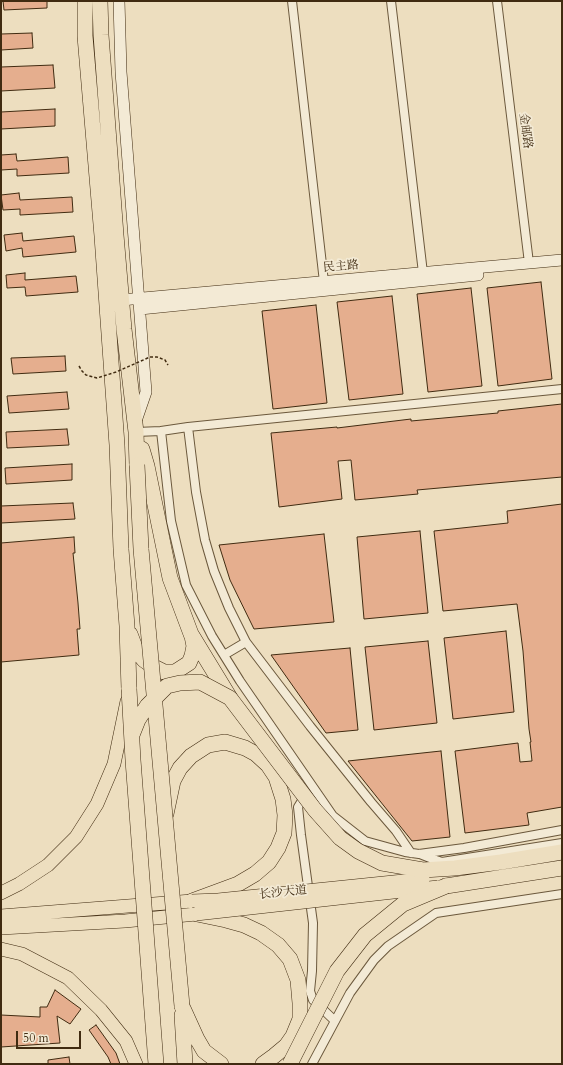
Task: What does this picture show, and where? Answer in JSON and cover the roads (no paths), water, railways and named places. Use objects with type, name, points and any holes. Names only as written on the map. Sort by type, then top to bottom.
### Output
[{"type":"highway","points":[[85,1],[85,36],[102,236],[117,445],[129,689],[156,1064]]},
{"type":"highway","points":[[100,1],[101,35],[121,300],[136,428],[142,465],[170,578],[192,634],[230,698],[315,810],[340,838],[358,851],[382,863],[423,874],[504,857],[562,851]]},
{"type":"highway","points":[[142,465],[142,549],[182,1006],[185,1064]]},
{"type":"highway","points":[[127,626],[136,650],[144,660],[164,672],[175,672],[189,663],[194,646],[192,634]]},
{"type":"highway","points":[[132,736],[138,720],[147,706],[167,686],[180,683],[200,682],[230,698]]},
{"type":"highway","points":[[165,817],[174,781],[180,768],[191,756],[208,745],[225,742],[245,748],[256,754],[268,765],[276,777],[284,799],[284,832],[278,848],[269,862],[255,874],[194,907]]},
{"type":"highway","points":[[290,1064],[337,971],[365,934],[402,904],[446,886],[562,868]]},
{"type":"highway","points":[[194,907],[261,933],[278,945],[290,959],[298,980],[300,1020],[293,1036],[286,1046],[263,1064]]},
{"type":"highway","points":[[182,1006],[204,1051],[221,1064]]},
{"type":"main road","points":[[1,893],[19,884],[48,865],[76,837],[97,804],[114,764],[129,689]]},
{"type":"main road","name":"长沙大道","points":[[1,916],[194,907],[218,900],[423,874]]},
{"type":"main road","points":[[519,875],[562,875]]},
{"type":"main road","points":[[1,928],[125,921],[194,907],[446,886]]},
{"type":"main road","points":[[1,949],[22,954],[68,978],[101,1010],[126,1041],[136,1064]]},
{"type":"street","points":[[119,1],[121,72],[146,392],[136,428],[161,431],[562,389]]},
{"type":"street","points":[[292,1],[324,282]]},
{"type":"street","points":[[391,1],[423,273]]},
{"type":"street","name":"金邮路","points":[[497,1],[530,263]]},
{"type":"street","name":"民主路","points":[[140,304],[324,282],[562,260]]},
{"type":"street","name":"民主路","points":[[121,300],[140,304],[562,267]]},
{"type":"street","points":[[188,427],[196,492],[205,540],[214,571],[229,608],[246,642],[310,726],[371,802],[415,853],[442,862],[504,857],[562,843]]},
{"type":"street","points":[[161,431],[171,521],[186,585],[212,636],[240,681],[333,816],[364,841],[405,852],[415,853],[464,848],[562,830]]},
{"type":"street","points":[[224,655],[246,642]]},
{"type":"street","points":[[311,784],[298,807],[313,923],[310,992],[314,1000],[335,1021]]},
{"type":"street","points":[[312,1064],[350,993],[374,960],[388,946],[436,913],[562,894]]}]
